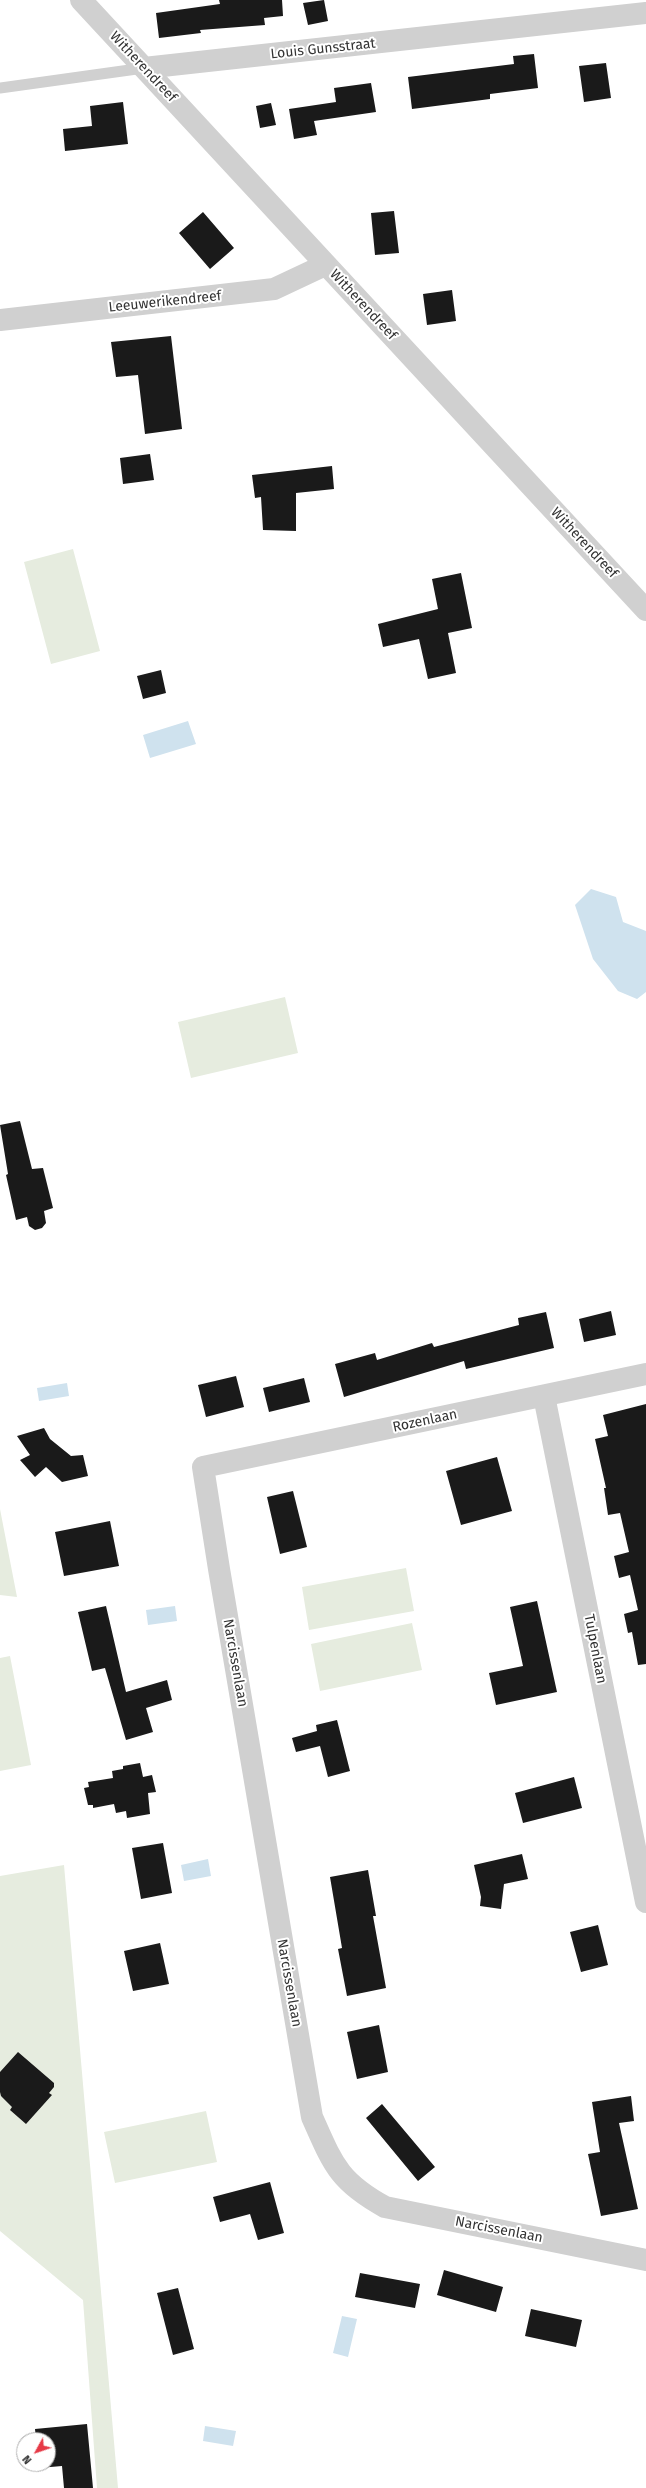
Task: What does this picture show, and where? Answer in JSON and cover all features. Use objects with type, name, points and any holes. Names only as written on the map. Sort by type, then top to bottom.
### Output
[{"type":"street","name":"Witherendreef","points":[[81,0],[646,610]]},
{"type":"street","name":"Louis Gunsstraat","points":[[144,68],[646,13]]},
{"type":"street","name":"Leeuwerikendreef","points":[[0,320],[274,289],[325,265]]},
{"type":"street","name":"Rozenlaan","points":[[203,1467],[646,1374]]},
{"type":"street","name":"Tulpenlaan","points":[[544,1396],[646,1902]]},
{"type":"street","name":"Narcissenlaan","points":[[203,1467],[221,1585],[312,2117],[333,2164],[348,2183],[360,2193],[385,2207],[646,2260]]},
{"type":"lane","name":"Louis Gunsstraat","points":[[0,88],[144,68]]},
{"type":"shaded area","points":[[73,549],[100,651],[51,664],[24,562]]},
{"type":"shaded area","points":[[285,997],[298,1053],[191,1078],[178,1022]]},
{"type":"shaded area","points":[[0,1509],[17,1597],[0,1595]]},
{"type":"shaded area","points":[[406,1568],[414,1611],[309,1630],[302,1587]]},
{"type":"shaded area","points":[[412,1623],[422,1670],[320,1691],[311,1644]]},
{"type":"shaded area","points":[[10,1656],[31,1765],[0,1771],[0,1658]]},
{"type":"shaded area","points":[[64,1865],[118,2488],[97,2488],[83,2300],[0,2231],[0,1876]]},
{"type":"shaded area","points":[[206,2111],[217,2162],[115,2183],[104,2132]]},
{"type":"water","points":[[188,721],[196,744],[150,758],[143,735]]},
{"type":"water","points":[[591,889],[616,897],[623,922],[646,931],[646,992],[637,999],[618,991],[593,959],[575,905]]},
{"type":"water","points":[[67,1383],[69,1396],[39,1401],[37,1388]]},
{"type":"water","points":[[175,1606],[177,1621],[148,1625],[146,1610]]},
{"type":"water","points":[[208,1859],[211,1876],[184,1881],[181,1865]]},
{"type":"water","points":[[342,2316],[357,2319],[348,2357],[333,2353]]},
{"type":"water","points":[[205,2426],[236,2431],[233,2446],[203,2441]]},
{"type":"building","points":[[219,0],[282,0],[283,16],[264,18],[265,25],[200,30],[201,33],[159,38],[156,13],[220,4]]},
{"type":"building","points":[[324,0],[328,21],[308,25],[303,3]]},
{"type":"building","points":[[534,54],[538,88],[490,94],[490,99],[412,109],[408,77],[514,64],[513,56]]},
{"type":"building","points":[[606,63],[611,98],[584,102],[579,66]]},
{"type":"building","points":[[371,83],[376,112],[314,121],[317,135],[294,139],[289,109],[336,102],[334,88]]},
{"type":"building","points":[[123,102],[128,144],[65,151],[63,129],[92,126],[90,106]]},
{"type":"building","points":[[271,103],[276,125],[260,128],[256,106]]},
{"type":"building","points":[[394,211],[399,253],[375,255],[371,213]]},
{"type":"building","points":[[203,212],[234,248],[210,269],[179,233]]},
{"type":"building","points":[[452,290],[456,321],[427,325],[423,294]]},
{"type":"building","points":[[171,336],[182,429],[145,434],[138,375],[116,377],[111,342]]},
{"type":"building","points":[[150,454],[154,480],[123,484],[120,458]]},
{"type":"building","points":[[332,466],[334,489],[296,493],[296,531],[263,530],[261,497],[255,498],[252,475]]},
{"type":"building","points":[[461,573],[472,628],[448,633],[456,673],[428,679],[419,639],[383,647],[378,624],[438,609],[432,579]]},
{"type":"building","points":[[161,670],[166,693],[143,699],[137,676]]},
{"type":"building","points":[[20,1121],[32,1169],[43,1168],[53,1208],[44,1211],[46,1223],[42,1228],[35,1230],[29,1226],[27,1217],[16,1220],[6,1175],[8,1174],[0,1125]]},
{"type":"building","points":[[611,1311],[616,1335],[584,1342],[579,1319]]},
{"type":"building","points":[[546,1312],[554,1348],[466,1369],[464,1361],[344,1397],[335,1364],[375,1353],[377,1360],[432,1343],[434,1347],[519,1325],[518,1318]]},
{"type":"building","points":[[236,1376],[244,1407],[206,1417],[198,1385]]},
{"type":"building","points":[[304,1378],[310,1402],[269,1412],[263,1388]]},
{"type":"building","points":[[646,1404],[646,1664],[638,1665],[632,1632],[628,1633],[624,1614],[638,1610],[630,1575],[619,1578],[614,1556],[629,1552],[620,1513],[608,1515],[604,1488],[606,1488],[595,1439],[608,1436],[603,1415]]},
{"type":"building","points":[[44,1428],[50,1439],[71,1456],[83,1455],[88,1476],[62,1482],[46,1467],[35,1477],[20,1460],[30,1455],[17,1436]]},
{"type":"building","points":[[497,1457],[512,1511],[461,1525],[446,1471]]},
{"type":"building","points":[[293,1491],[307,1547],[280,1554],[267,1497]]},
{"type":"building","points":[[110,1521],[119,1566],[64,1576],[55,1532]]},
{"type":"building","points":[[537,1601],[557,1692],[496,1705],[489,1673],[523,1666],[510,1607]]},
{"type":"building","points":[[106,1606],[126,1692],[167,1680],[172,1700],[146,1708],[153,1732],[126,1740],[105,1668],[92,1671],[78,1612]]},
{"type":"building","points":[[337,1720],[350,1771],[328,1777],[320,1746],[296,1752],[292,1738],[317,1731],[316,1725]]},
{"type":"building","points":[[140,1763],[143,1777],[152,1775],[156,1792],[148,1793],[150,1814],[127,1818],[126,1811],[116,1813],[114,1804],[93,1808],[93,1805],[88,1805],[84,1788],[89,1787],[88,1782],[113,1778],[112,1771],[123,1769],[123,1766]]},
{"type":"building","points":[[574,1777],[582,1808],[523,1823],[515,1793]]},
{"type":"building","points":[[163,1843],[172,1893],[141,1899],[132,1848]]},
{"type":"building","points":[[522,1854],[528,1879],[504,1884],[501,1909],[480,1906],[481,1897],[474,1865]]},
{"type":"building","points":[[368,1870],[376,1916],[373,1916],[386,1988],[347,1996],[338,1949],[342,1948],[330,1877]]},
{"type":"building","points":[[598,1925],[608,1965],[581,1972],[570,1932]]},
{"type":"building","points":[[160,1943],[169,1984],[133,1991],[124,1951]]},
{"type":"building","points":[[379,2025],[388,2072],[357,2079],[347,2032]]},
{"type":"building","points":[[18,2052],[54,2083],[54,2087],[49,2093],[52,2095],[26,2124],[10,2110],[12,2107],[1,2096],[0,2092],[0,2072]]},
{"type":"building","points":[[631,2096],[634,2121],[619,2123],[638,2209],[601,2216],[588,2154],[600,2152],[592,2102]]},
{"type":"building","points":[[382,2104],[435,2167],[418,2181],[366,2118]]},
{"type":"building","points":[[270,2182],[284,2233],[258,2240],[250,2214],[220,2222],[213,2197]]},
{"type":"building","points":[[444,2270],[503,2287],[496,2312],[437,2295]]},
{"type":"building","points":[[360,2273],[420,2284],[415,2308],[355,2297]]},
{"type":"building","points":[[178,2288],[194,2349],[173,2355],[157,2293]]},
{"type":"building","points":[[531,2309],[582,2320],[576,2347],[525,2336]]},
{"type":"building","points":[[87,2424],[93,2488],[64,2488],[62,2466],[56,2467],[56,2432],[35,2432],[35,2429]]}]
